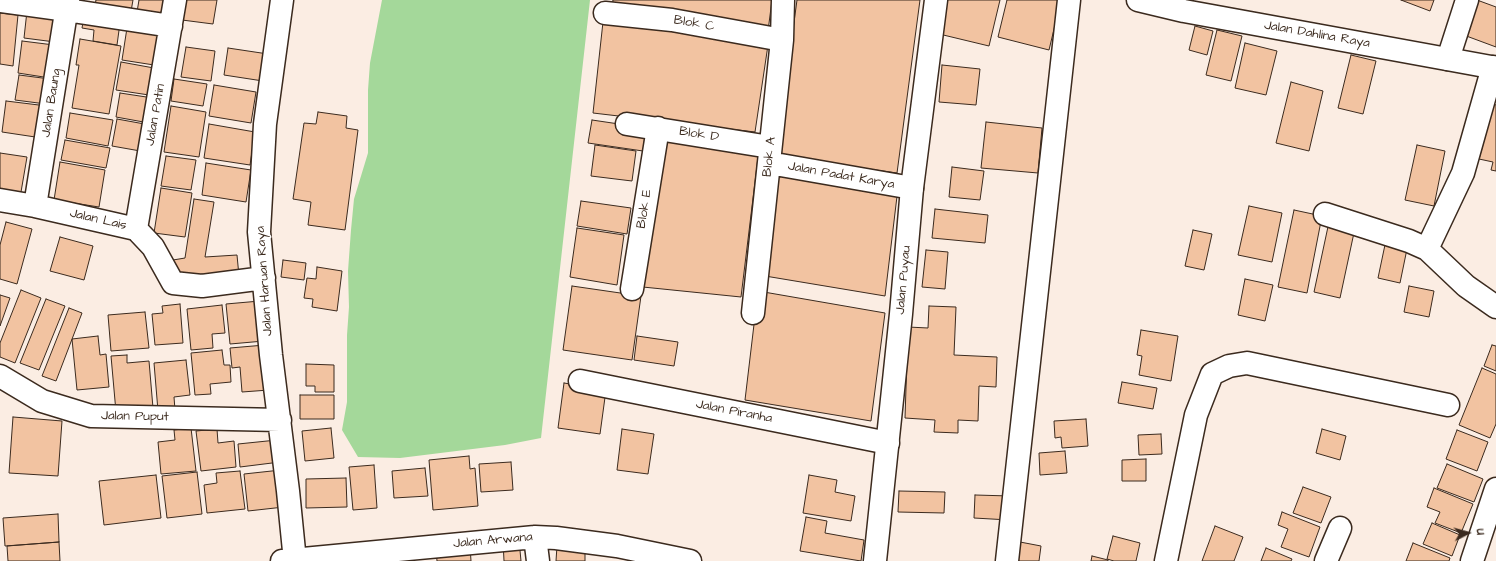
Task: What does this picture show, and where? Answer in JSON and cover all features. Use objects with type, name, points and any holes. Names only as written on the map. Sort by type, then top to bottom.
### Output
[{"type":"street","name":"Jalan Patin","points":[[136,229],[175,0]]},
{"type":"street","name":"Jalan Haruan Raya","points":[[282,0],[265,124],[259,232],[271,355],[280,420],[291,561]]},
{"type":"street","name":"Blok A","points":[[753,313],[782,40],[783,0]]},
{"type":"street","name":"Jalan Puyau","points":[[875,561],[888,443],[912,188],[936,0]]},
{"type":"street","points":[[1007,561],[1069,0]]},
{"type":"street","name":"Jalan Dahlina Raya","points":[[1138,0],[1184,5],[1495,68]]},
{"type":"street","points":[[1448,59],[1467,0]]},
{"type":"street","points":[[0,1],[68,5],[171,26]]},
{"type":"street","name":"Jalan Baung","points":[[35,206],[68,5]]},
{"type":"street","name":"Blok C","points":[[605,13],[672,20],[782,40]]},
{"type":"street","points":[[1426,250],[1463,173],[1495,68]]},
{"type":"street","name":"Blok D","points":[[627,124],[658,128],[770,155]]},
{"type":"street","name":"Blok E","points":[[632,289],[658,128]]},
{"type":"street","name":"Jalan Padat Karya","points":[[770,155],[912,188]]},
{"type":"street","name":"Jalan Lais","points":[[0,200],[35,206],[136,229],[153,247],[173,283],[202,286],[264,278]]},
{"type":"street","points":[[1325,214],[1409,241],[1426,250],[1466,286],[1496,307]]},
{"type":"street","points":[[1166,561],[1196,415],[1212,374],[1229,366],[1247,363],[1448,405]]},
{"type":"street","name":"Jalan Puput","points":[[0,376],[42,401],[91,416],[280,420]]},
{"type":"street","name":"Jalan Piranha","points":[[580,381],[888,443]]},
{"type":"street","points":[[1474,560],[1496,490]]},
{"type":"street","points":[[1326,561],[1340,528]]},
{"type":"street","points":[[535,537],[538,561]]},
{"type":"street","name":"Jalan Arwana","points":[[291,561],[535,537],[556,538],[617,546],[690,561]]},
{"type":"green space","points":[[382,0],[590,0],[541,438],[505,445],[400,458],[358,457],[342,430],[347,402],[347,335],[349,307],[348,271],[351,230],[354,199],[368,153],[368,90],[370,63]]},
{"type":"building","points":[[96,0],[133,0],[130,17],[94,11]]},
{"type":"building","points":[[139,0],[168,0],[164,22],[136,18]]},
{"type":"building","points":[[185,0],[217,0],[213,24],[182,20]]},
{"type":"building","points":[[613,0],[772,0],[768,31],[612,10]]},
{"type":"building","points":[[797,0],[920,0],[897,173],[776,156]]},
{"type":"building","points":[[943,0],[1000,0],[989,46],[935,33]]},
{"type":"building","points":[[1007,0],[1061,0],[1049,50],[998,37]]},
{"type":"building","points":[[1401,0],[1434,0],[1430,11]]},
{"type":"building","points":[[1477,0],[1496,7],[1496,47],[1461,34]]},
{"type":"building","points":[[27,11],[59,16],[55,42],[24,38]]},
{"type":"building","points":[[0,13],[18,15],[13,66],[0,64]]},
{"type":"building","points":[[84,17],[120,23],[117,45],[93,41],[94,30],[82,28]]},
{"type":"building","points":[[603,22],[768,45],[755,132],[593,113]]},
{"type":"building","points":[[1195,26],[1213,31],[1207,55],[1189,50]]},
{"type":"building","points":[[127,28],[160,33],[154,65],[122,60]]},
{"type":"building","points":[[1217,30],[1242,36],[1231,81],[1206,75]]},
{"type":"building","points":[[80,39],[121,46],[109,114],[72,108],[79,65],[76,65]]},
{"type":"building","points":[[22,41],[54,45],[50,78],[18,73]]},
{"type":"building","points":[[1245,43],[1277,51],[1266,95],[1235,88]]},
{"type":"building","points":[[186,47],[215,51],[211,81],[181,77]]},
{"type":"building","points":[[228,48],[268,54],[263,81],[224,75]]},
{"type":"building","points":[[1351,55],[1376,61],[1363,114],[1338,108]]},
{"type":"building","points":[[121,62],[154,68],[149,95],[116,90]]},
{"type":"building","points":[[942,65],[980,69],[976,105],[939,102]]},
{"type":"building","points":[[19,75],[50,79],[46,104],[15,100]]},
{"type":"building","points":[[174,79],[207,84],[203,106],[171,101]]},
{"type":"building","points":[[1291,82],[1323,91],[1309,151],[1276,143]]},
{"type":"building","points":[[214,85],[256,92],[251,123],[209,116]]},
{"type":"building","points":[[120,93],[153,98],[149,123],[116,117]]},
{"type":"building","points":[[6,101],[47,106],[42,138],[2,132]]},
{"type":"building","points":[[1494,104],[1496,105],[1496,171],[1491,170],[1493,162],[1479,159]]},
{"type":"building","points":[[171,106],[206,112],[199,157],[164,152]]},
{"type":"building","points":[[318,112],[347,116],[346,128],[358,130],[345,230],[308,225],[311,202],[293,199],[304,123],[316,124]]},
{"type":"building","points":[[70,113],[113,120],[108,146],[66,138]]},
{"type":"building","points":[[117,119],[150,125],[146,152],[112,146]]},
{"type":"building","points":[[592,120],[646,128],[643,151],[588,143]]},
{"type":"building","points":[[986,122],[1042,128],[1038,173],[981,168]]},
{"type":"building","points":[[209,124],[255,132],[250,165],[204,158]]},
{"type":"building","points":[[658,138],[759,149],[741,297],[633,286]]},
{"type":"building","points":[[65,140],[110,148],[106,168],[61,160]]},
{"type":"building","points":[[595,145],[636,151],[632,181],[591,176]]},
{"type":"building","points":[[1417,145],[1445,151],[1434,206],[1405,200]]},
{"type":"building","points":[[0,153],[27,157],[21,192],[0,189]]},
{"type":"building","points":[[166,156],[196,160],[191,190],[161,186]]},
{"type":"building","points":[[60,162],[105,170],[99,207],[54,200]]},
{"type":"building","points":[[206,163],[251,170],[246,202],[202,195]]},
{"type":"building","points":[[771,167],[898,188],[885,296],[759,275]]},
{"type":"building","points":[[952,167],[984,171],[980,200],[949,197]]},
{"type":"building","points":[[161,188],[192,193],[185,237],[154,233]]},
{"type":"building","points":[[194,199],[214,202],[205,257],[237,255],[239,276],[175,281],[173,260],[185,258]]},
{"type":"building","points":[[581,201],[631,208],[627,234],[577,226]]},
{"type":"building","points":[[1249,206],[1282,213],[1272,262],[1238,255]]},
{"type":"building","points":[[935,209],[988,215],[985,243],[932,238]]},
{"type":"building","points":[[1294,210],[1322,216],[1307,293],[1278,287]]},
{"type":"building","points":[[6,222],[32,229],[17,284],[0,279],[0,245]]},
{"type":"building","points":[[1329,222],[1355,228],[1340,298],[1314,292]]},
{"type":"building","points":[[577,228],[624,235],[617,285],[570,277]]},
{"type":"building","points":[[1193,230],[1212,234],[1204,270],[1185,266]]},
{"type":"building","points":[[60,237],[93,246],[84,280],[50,271]]},
{"type":"building","points":[[1386,240],[1408,244],[1400,283],[1378,278]]},
{"type":"building","points":[[926,250],[948,252],[945,289],[922,287]]},
{"type":"building","points":[[283,260],[306,263],[304,280],[281,277]]},
{"type":"building","points":[[317,267],[342,271],[337,311],[312,307],[313,299],[304,298],[307,278],[316,279]]},
{"type":"building","points":[[1245,279],[1273,285],[1265,321],[1238,315]]},
{"type":"building","points":[[572,286],[641,296],[632,360],[563,350]]},
{"type":"building","points":[[1409,286],[1434,291],[1429,317],[1404,312]]},
{"type":"building","points":[[21,290],[41,298],[15,363],[0,357],[0,343]]},
{"type":"building","points":[[758,291],[885,313],[871,421],[745,400]]},
{"type":"building","points":[[0,295],[10,298],[0,326]]},
{"type":"building","points":[[46,299],[65,306],[39,370],[20,363]]},
{"type":"building","points":[[260,301],[264,341],[230,344],[226,304]]},
{"type":"building","points":[[180,304],[183,343],[155,345],[152,314],[163,313],[162,306]]},
{"type":"building","points":[[222,305],[225,333],[212,334],[213,348],[191,350],[187,309]]},
{"type":"building","points":[[929,306],[956,307],[954,355],[997,357],[996,387],[979,386],[978,421],[958,420],[958,433],[934,432],[935,420],[905,418],[908,327],[928,328]]},
{"type":"building","points":[[69,308],[82,313],[56,381],[42,376]]},
{"type":"building","points":[[145,312],[149,348],[111,351],[108,315]]},
{"type":"building","points":[[1141,330],[1178,336],[1171,381],[1139,375],[1142,356],[1137,355]]},
{"type":"building","points":[[98,336],[100,355],[106,354],[109,387],[77,390],[72,339]]},
{"type":"building","points":[[637,336],[678,342],[674,366],[634,360]]},
{"type":"building","points":[[265,345],[269,390],[242,392],[240,367],[232,368],[230,348]]},
{"type":"building","points":[[1492,345],[1496,346],[1496,371],[1484,366]]},
{"type":"building","points":[[222,350],[224,365],[230,365],[231,382],[210,384],[211,394],[195,395],[191,353]]},
{"type":"building","points":[[127,355],[127,363],[149,361],[153,408],[116,412],[111,356]]},
{"type":"building","points":[[186,360],[190,395],[174,397],[175,410],[158,411],[154,363]]},
{"type":"building","points":[[306,364],[334,365],[334,392],[315,392],[315,386],[306,386]]},
{"type":"building","points":[[1482,368],[1496,374],[1496,424],[1490,438],[1459,425]]},
{"type":"building","points":[[1122,382],[1157,388],[1153,409],[1118,403]]},
{"type":"building","points":[[564,383],[606,390],[600,434],[558,428]]},
{"type":"building","points":[[300,395],[334,395],[334,419],[300,419]]},
{"type":"building","points":[[13,417],[62,421],[58,476],[9,473]]},
{"type":"building","points":[[1086,419],[1088,446],[1062,448],[1061,437],[1055,438],[1054,421]]},
{"type":"building","points":[[191,428],[196,471],[161,474],[158,442],[175,440],[174,430]]},
{"type":"building","points":[[331,428],[334,458],[305,461],[302,431]]},
{"type":"building","points":[[217,429],[218,443],[234,441],[236,467],[201,471],[196,431]]},
{"type":"building","points":[[622,429],[654,434],[648,474],[617,470]]},
{"type":"building","points":[[1322,429],[1346,436],[1340,460],[1316,453]]},
{"type":"building","points":[[1457,430],[1488,442],[1477,471],[1446,459]]},
{"type":"building","points":[[1161,434],[1162,454],[1139,455],[1138,435]]},
{"type":"building","points":[[277,440],[280,462],[240,467],[238,444]]},
{"type":"building","points":[[1065,451],[1067,473],[1040,475],[1039,453]]},
{"type":"building","points":[[469,456],[470,469],[475,468],[478,506],[433,510],[429,460]]},
{"type":"building","points":[[1146,459],[1146,481],[1122,481],[1122,460]]},
{"type":"building","points":[[511,462],[513,490],[481,492],[479,464]]},
{"type":"building","points":[[1447,464],[1483,479],[1474,502],[1437,488]]},
{"type":"building","points":[[374,465],[377,508],[353,510],[349,467]]},
{"type":"building","points":[[425,468],[428,496],[394,498],[392,471]]},
{"type":"building","points":[[281,470],[284,507],[248,511],[244,474]]},
{"type":"building","points":[[240,471],[245,509],[207,513],[204,485],[217,483],[216,473]]},
{"type":"building","points":[[197,472],[202,514],[167,518],[162,476]]},
{"type":"building","points":[[156,475],[161,518],[104,525],[99,481]]},
{"type":"building","points":[[809,475],[837,480],[835,492],[855,496],[851,521],[803,513]]},
{"type":"building","points":[[346,478],[347,507],[306,508],[306,479]]},
{"type":"building","points":[[1303,487],[1331,497],[1321,523],[1293,513]]},
{"type":"building","points":[[1434,488],[1473,504],[1461,533],[1435,523],[1440,512],[1427,507]]},
{"type":"building","points":[[899,491],[945,492],[944,513],[898,512]]},
{"type":"building","points":[[975,495],[1010,496],[1009,520],[974,518]]},
{"type":"building","points":[[1282,512],[1320,527],[1309,557],[1281,547],[1288,529],[1278,525]]},
{"type":"building","points":[[58,514],[59,542],[5,546],[3,518]]},
{"type":"building","points":[[806,517],[827,521],[825,533],[864,540],[861,561],[800,551]]},
{"type":"building","points":[[1432,523],[1460,535],[1452,556],[1423,544]]},
{"type":"building","points":[[1215,526],[1243,537],[1234,561],[1202,561]]},
{"type":"building","points":[[1113,536],[1140,543],[1136,561],[1114,561],[1107,559]]},
{"type":"building","points":[[519,540],[521,561],[504,561],[503,541]]},
{"type":"building","points":[[59,542],[60,561],[8,561],[7,546]]},
{"type":"building","points":[[1020,542],[1041,546],[1039,561],[1017,561]]},
{"type":"building","points":[[1413,543],[1450,558],[1449,561],[1406,561]]},
{"type":"building","points":[[470,546],[471,561],[437,561],[436,549]]},
{"type":"building","points":[[557,546],[585,547],[585,561],[556,561]]},
{"type":"building","points":[[1266,548],[1292,559],[1291,561],[1261,561]]},
{"type":"building","points":[[1092,556],[1108,560],[1108,561],[1091,561]]}]
